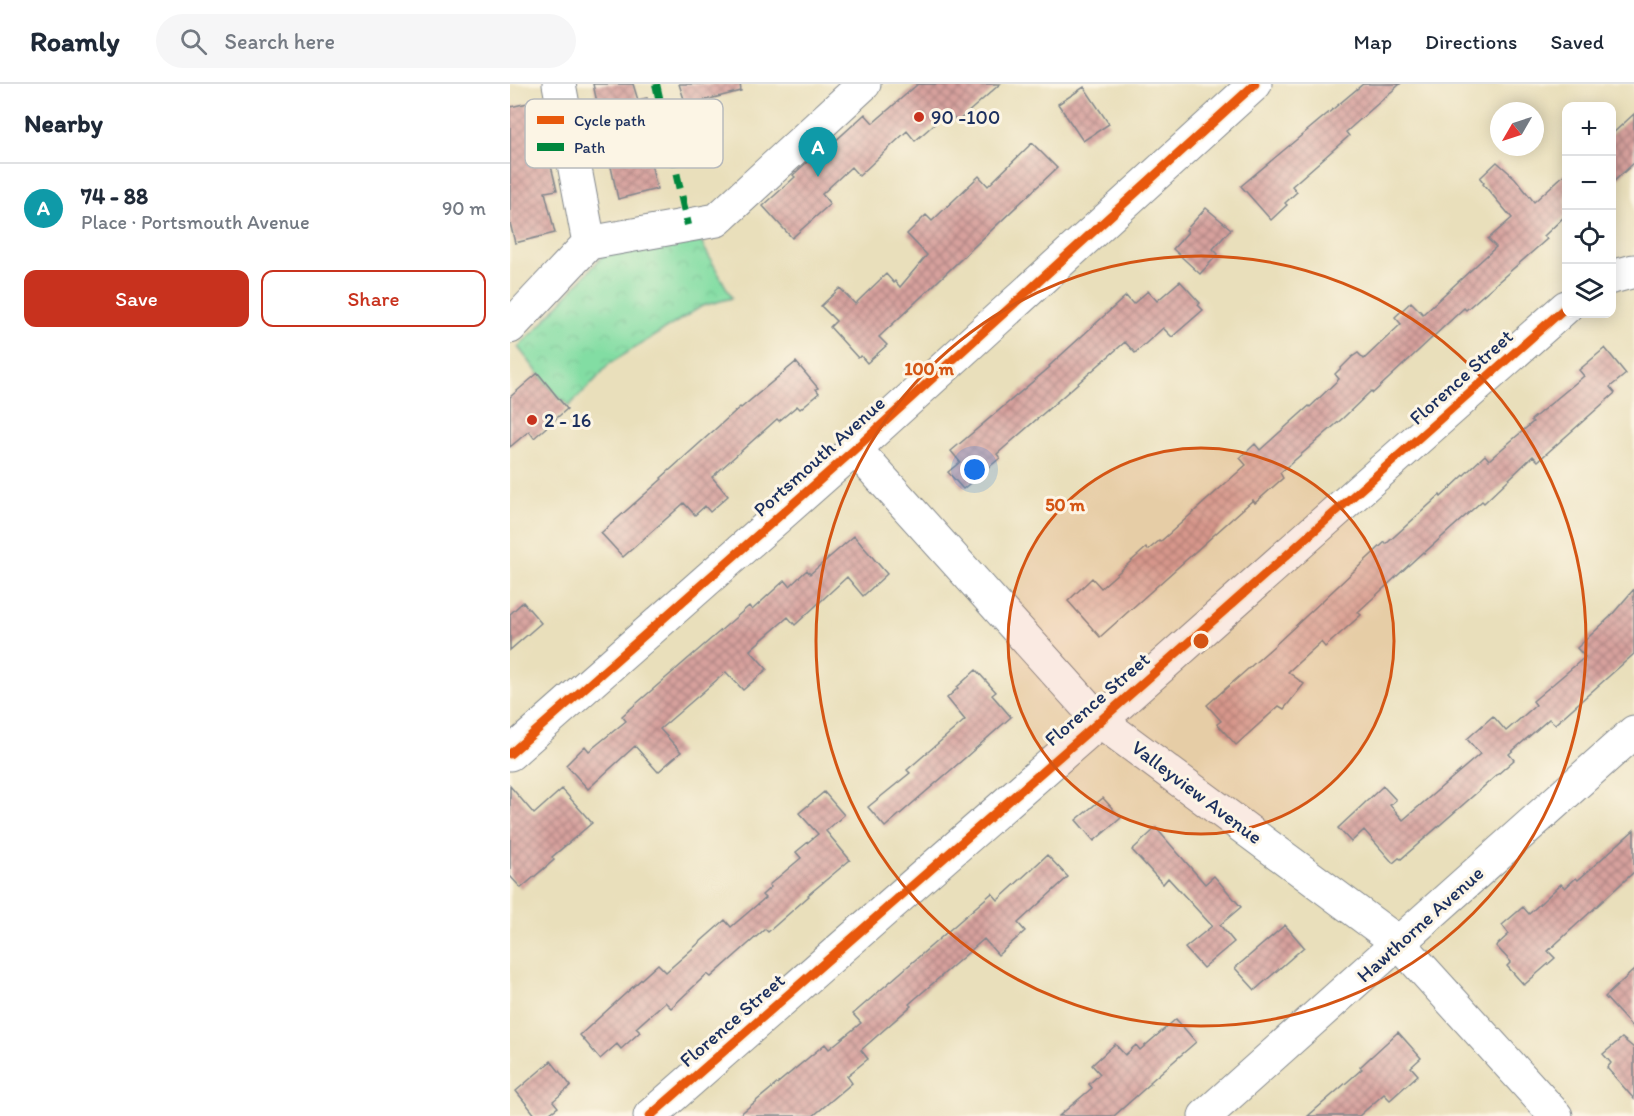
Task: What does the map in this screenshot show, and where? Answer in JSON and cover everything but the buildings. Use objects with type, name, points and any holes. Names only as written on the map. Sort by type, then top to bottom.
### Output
[{"type":"street","points":[[559,84],[562,99]]},
{"type":"street","points":[[510,327],[589,243],[717,220],[864,84]]},
{"type":"street","name":"Portsmouth Avenue","points":[[510,754],[855,448],[1255,84]]},
{"type":"street","points":[[575,168],[589,243]]},
{"type":"street","points":[[1616,276],[1634,271]]},
{"type":"street","name":"Florence Street","points":[[650,1116],[1100,721],[1562,311]]},
{"type":"street","name":"Valleyview Avenue","points":[[855,448],[1100,721],[1399,943],[1556,1116]]},
{"type":"street","name":"Hawthorne Avenue","points":[[1205,1116],[1634,732]]},
{"type":"green space","points":[[701,242],[732,298],[702,306],[609,364],[569,406],[553,392],[518,347],[607,251]]},
{"type":"marked path","points":[[656,84],[659,99]]},
{"type":"marked path","points":[[675,168],[688,225]]},
{"type":"cycle path","points":[[510,754],[855,449],[1255,84]]},
{"type":"cycle path","points":[[650,1116],[1100,721],[1562,311]]},
{"type":"place","name":"90 -100","points":[[919,117]]},
{"type":"place","name":"74 - 88","points":[[818,177]]},
{"type":"place","name":"2 - 16","points":[[532,420]]}]
